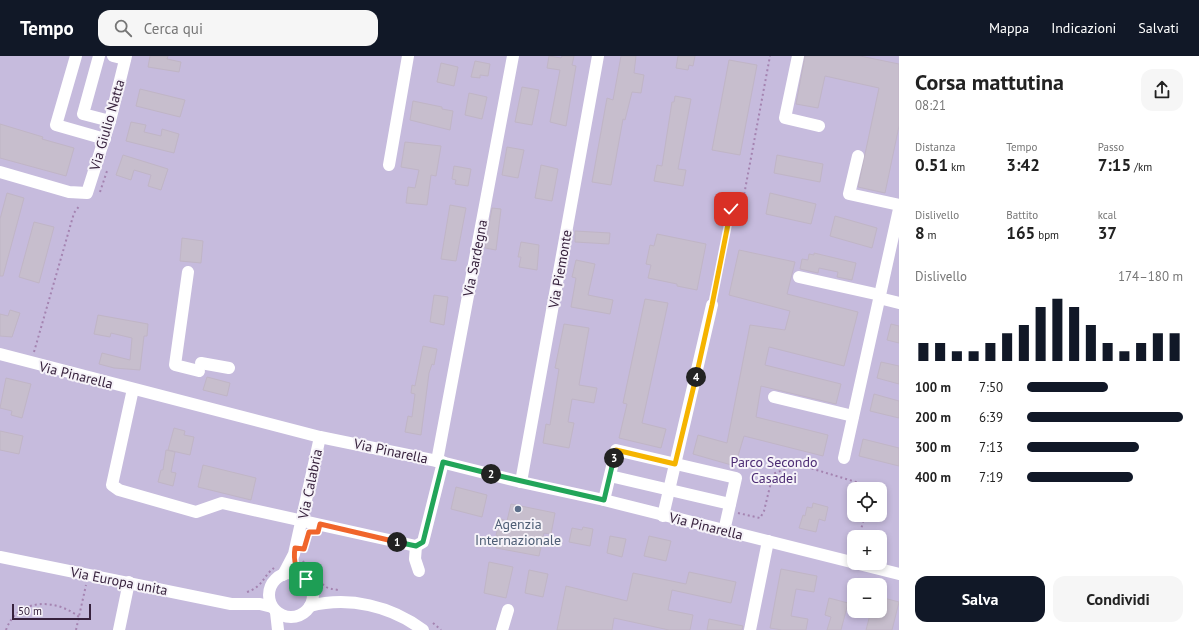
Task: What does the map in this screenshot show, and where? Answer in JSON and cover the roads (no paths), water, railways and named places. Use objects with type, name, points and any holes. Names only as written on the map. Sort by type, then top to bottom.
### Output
[{"type":"street","points":[[76,56],[56,125],[104,140]]},
{"type":"street","points":[[99,56],[83,114],[110,121]]},
{"type":"street","points":[[113,56],[126,58]]},
{"type":"street","points":[[389,165],[408,56]]},
{"type":"street","name":"Via Sardegna","points":[[416,546],[423,542],[440,461],[512,56]]},
{"type":"street","name":"Via Piemonte","points":[[521,482],[598,56]]},
{"type":"street","points":[[798,56],[785,118],[819,126]]},
{"type":"street","name":"Via Giulio Natta","points":[[0,172],[90,197],[126,58]]},
{"type":"street","points":[[858,156],[849,194],[899,205]]},
{"type":"street","points":[[844,458],[880,297],[895,248],[899,209]]},
{"type":"street","points":[[188,272],[175,365],[229,368]]},
{"type":"street","points":[[799,277],[899,303]]},
{"type":"street","points":[[663,516],[712,305]]},
{"type":"street","name":"Via Pinarella","points":[[0,354],[31,364],[320,438],[440,461],[521,482],[604,500],[899,574]]},
{"type":"street","points":[[133,390],[112,485],[119,490],[196,512],[222,503],[416,546],[415,559],[419,571]]},
{"type":"street","points":[[774,397],[853,416]]},
{"type":"street","name":"Via Calabria","points":[[280,570],[290,564],[295,551],[320,438]]},
{"type":"street","points":[[604,500],[616,450],[736,478],[724,531]]},
{"type":"street","points":[[610,476],[669,490],[730,507]]},
{"type":"street","points":[[750,630],[768,541]]},
{"type":"street","name":"Via Calabria","points":[[295,551],[298,571],[301,576]]},
{"type":"street","name":"Via Europa unita","points":[[0,557],[129,582],[239,598],[274,609]]},
{"type":"street","points":[[239,598],[253,599],[270,588],[278,578],[280,570],[306,579],[312,590],[310,606]]},
{"type":"street","points":[[119,630],[129,582]]},
{"type":"street","points":[[270,588],[269,594],[279,630]]},
{"type":"street","points":[[312,590],[358,604],[392,611],[405,618],[425,625]]},
{"type":"street","points":[[279,630],[291,617],[302,614],[310,606],[332,602],[358,604]]},
{"type":"street","points":[[274,609],[291,617]]},
{"type":"street","points":[[502,630],[508,610]]},
{"type":"place","name":"Agenzia Internazionale","points":[[518,509]]},
{"type":"park label","name":"Parco Secondo Casadei","points":[[774,470]]}]
